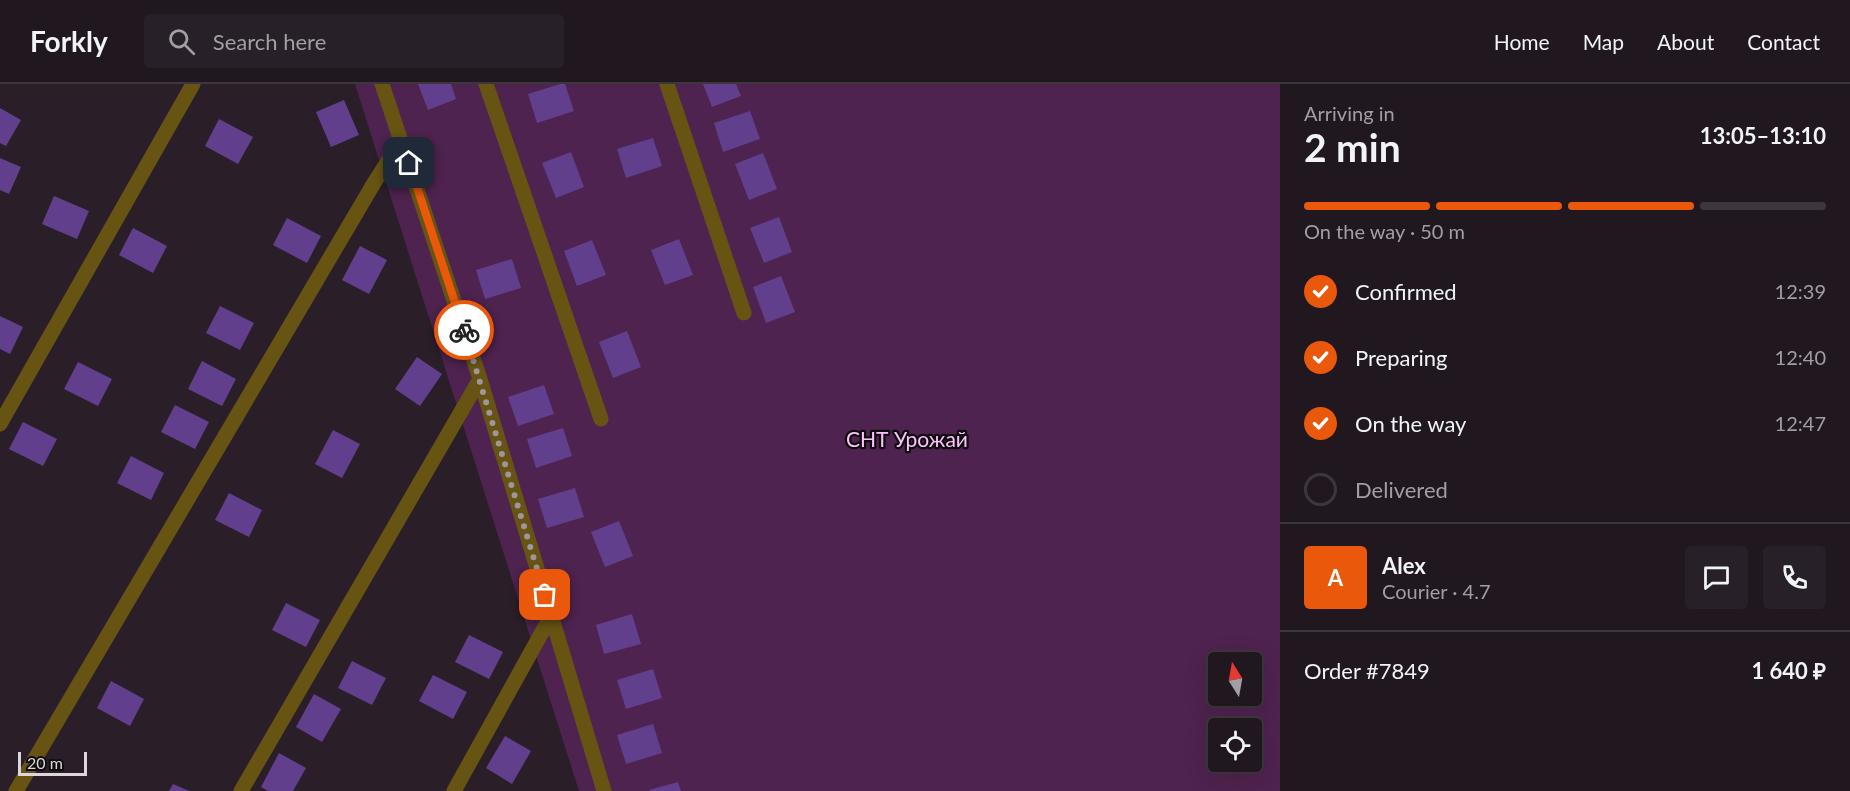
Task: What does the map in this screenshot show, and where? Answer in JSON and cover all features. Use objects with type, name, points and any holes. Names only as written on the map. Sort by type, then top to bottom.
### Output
[{"type":"street","points":[[0,424],[193,84]]},
{"type":"street","points":[[382,84],[480,379],[604,791]]},
{"type":"street","points":[[486,84],[601,419]]},
{"type":"street","points":[[668,84],[744,313]]},
{"type":"street","points":[[16,791],[374,183],[401,141]]},
{"type":"street","points":[[241,791],[480,379]]},
{"type":"street","points":[[454,791],[551,616]]},
{"type":"green space","name":"СНТ Урожай","points":[[355,84],[1280,84],[1280,791],[579,791]]},
{"type":"building","points":[[418,84],[451,84],[456,99],[428,110]]},
{"type":"building","points":[[565,84],[574,111],[537,123],[528,94]]},
{"type":"building","points":[[703,84],[736,84],[741,96],[712,107]]},
{"type":"building","points":[[344,100],[359,135],[331,147],[316,112]]},
{"type":"building","points":[[0,108],[21,120],[6,146],[0,143]]},
{"type":"building","points":[[750,111],[760,139],[723,152],[714,123]]},
{"type":"building","points":[[219,119],[253,137],[238,164],[205,146]]},
{"type":"building","points":[[653,138],[662,166],[626,178],[617,149]]},
{"type":"building","points":[[571,152],[584,187],[556,198],[542,163]]},
{"type":"building","points":[[763,153],[777,189],[749,200],[735,164]]},
{"type":"building","points":[[0,158],[21,167],[9,194],[0,190]]},
{"type":"building","points":[[54,196],[89,211],[77,239],[42,224]]},
{"type":"building","points":[[779,217],[792,252],[764,263],[750,228]]},
{"type":"building","points":[[287,218],[321,236],[307,263],[273,245]]},
{"type":"building","points":[[133,228],[167,246],[153,273],[119,255]]},
{"type":"building","points":[[679,239],[693,275],[665,285],[651,250]]},
{"type":"building","points":[[592,240],[606,275],[577,286],[564,251]]},
{"type":"building","points":[[360,246],[387,260],[369,294],[342,280]]},
{"type":"building","points":[[512,259],[521,288],[485,299],[476,270]]},
{"type":"building","points":[[781,276],[795,312],[766,323],[753,287]]},
{"type":"building","points":[[220,306],[254,323],[240,350],[206,333]]},
{"type":"building","points":[[0,316],[23,327],[10,354],[0,349]]},
{"type":"building","points":[[627,331],[641,367],[613,378],[599,342]]},
{"type":"building","points":[[417,357],[442,374],[420,406],[395,389]]},
{"type":"building","points":[[202,361],[236,379],[222,406],[188,389]]},
{"type":"building","points":[[78,362],[112,379],[98,406],[64,389]]},
{"type":"building","points":[[544,385],[554,414],[518,426],[508,397]]},
{"type":"building","points":[[175,405],[209,422],[195,449],[161,432]]},
{"type":"building","points":[[23,422],[57,439],[43,466],[9,449]]},
{"type":"building","points":[[563,428],[572,456],[536,468],[527,439]]},
{"type":"building","points":[[333,430],[360,444],[342,478],[315,464]]},
{"type":"building","points":[[131,456],[164,473],[151,500],[117,483]]},
{"type":"building","points":[[575,488],[584,517],[547,528],[538,499]]},
{"type":"building","points":[[229,493],[262,510],[249,537],[215,520]]},
{"type":"building","points":[[619,521],[633,556],[605,567],[591,532]]},
{"type":"building","points":[[286,603],[320,620],[306,647],[272,630]]},
{"type":"building","points":[[632,614],[641,644],[604,654],[596,625]]},
{"type":"building","points":[[469,635],[503,652],[489,679],[455,662]]},
{"type":"building","points":[[352,661],[386,678],[372,705],[338,688]]},
{"type":"building","points":[[653,669],[662,698],[626,709],[617,680]]},
{"type":"building","points":[[433,675],[467,692],[453,719],[419,701]]},
{"type":"building","points":[[111,681],[144,699],[130,726],[97,708]]},
{"type":"building","points":[[314,694],[341,709],[322,742],[296,727]]},
{"type":"building","points":[[653,724],[662,753],[626,764],[617,735]]},
{"type":"building","points":[[505,736],[531,751],[512,784],[486,768]]},
{"type":"building","points":[[279,753],[306,768],[293,791],[268,791],[261,787]]},
{"type":"building","points":[[678,782],[681,791],[649,790]]},
{"type":"building","points":[[173,784],[189,791],[169,791]]},
{"type":"way so far","points":[[464,330],[545,595]]},
{"type":"route","points":[[409,163],[464,330]]}]
